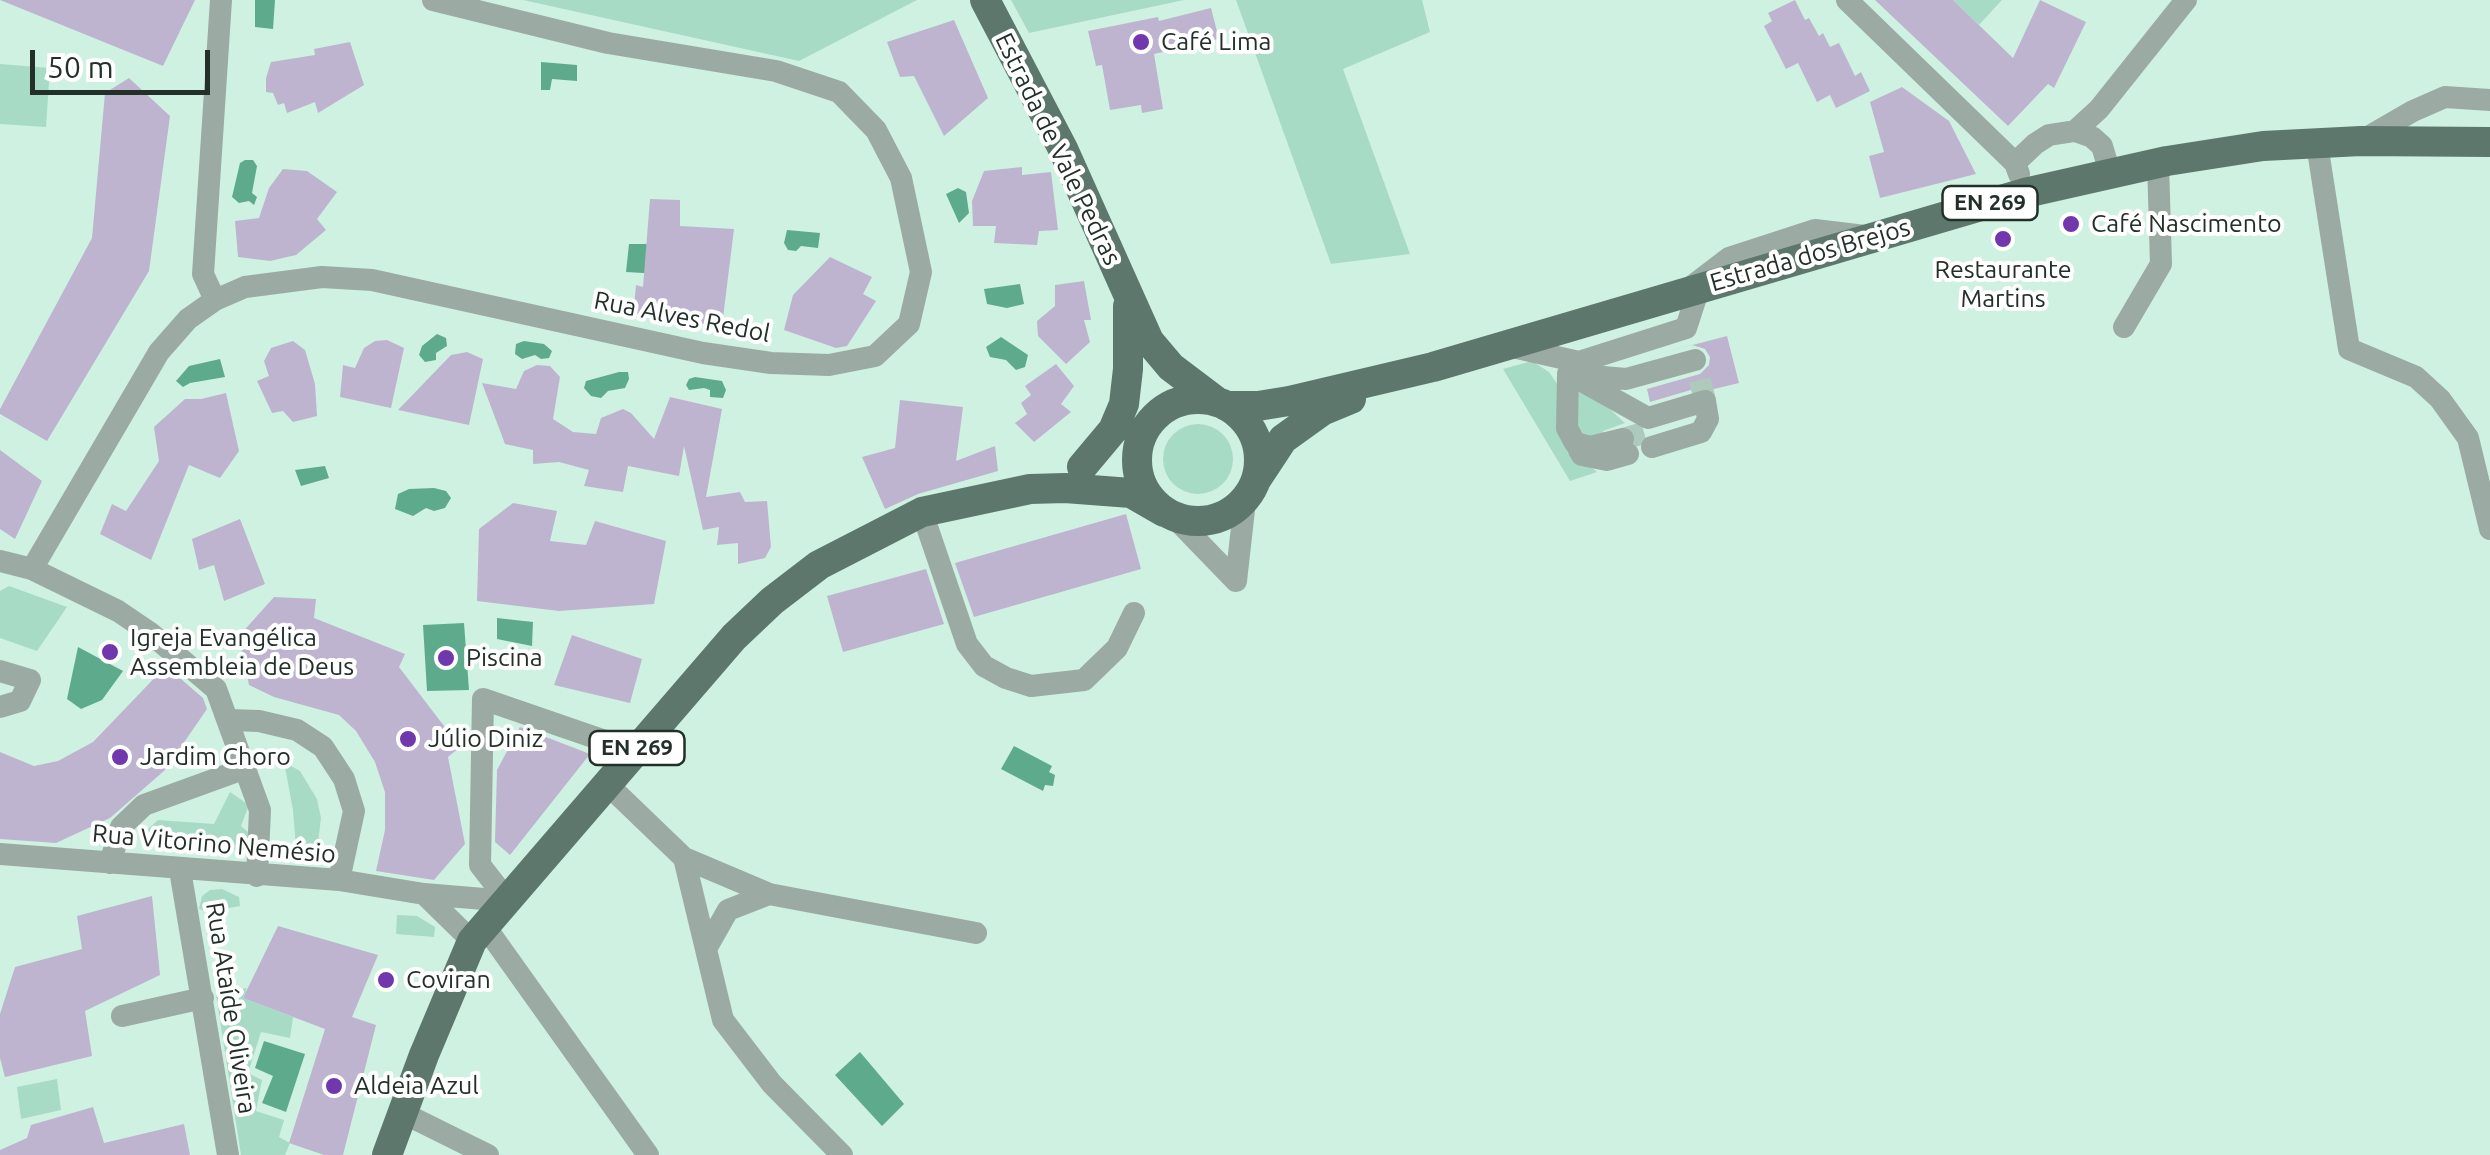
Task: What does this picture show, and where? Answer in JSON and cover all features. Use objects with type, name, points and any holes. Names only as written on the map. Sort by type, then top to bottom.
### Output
[{"type":"main road","name":"Estrada de Vale Pedras","points":[[986,0],[1063,149],[1149,342],[1170,367],[1221,403]]},
{"type":"main road","name":"Estrada dos Brejos","points":[[1221,403],[1258,406],[1289,401],[1520,349],[1695,346],[1770,267],[2026,193],[2158,163],[2263,146],[2361,141],[2490,142]]},
{"type":"main road","name":"Estrada de Vale Pedras","points":[[1128,298],[1140,343],[1142,435]]},
{"type":"main road","points":[[1082,467],[1113,430],[1124,404],[1128,298]]},
{"type":"main road","name":"Estrada dos Brejos","points":[[1250,490],[1284,438],[1322,412],[1433,367]]},
{"type":"main road","name":"EN 269","points":[[388,1155],[478,933],[734,638],[772,602],[819,566],[922,512],[1030,489],[1142,435],[1168,406],[1188,399],[1221,403]]},
{"type":"main road","points":[[1221,403],[1239,414],[1255,436],[1259,456],[1250,490]]},
{"type":"main road","points":[[1142,435],[1139,478],[1148,498],[1170,515]]},
{"type":"main road","name":"EN 269","points":[[1030,489],[1131,493],[1170,515],[1205,522],[1222,517],[1250,490]]},
{"type":"street","points":[[215,300],[203,274],[203,258],[221,0]]},
{"type":"street","name":"Rua Alves Redol","points":[[32,569],[159,352],[188,319],[215,300],[246,287],[322,276],[372,280],[704,353],[770,363],[829,365],[875,356],[909,324],[921,272],[901,178],[876,130],[839,92],[776,71],[608,43],[434,0]]},
{"type":"street","points":[[1847,0],[2015,163],[2026,193]]},
{"type":"street","points":[[2075,131],[2099,109],[2186,0]]},
{"type":"street","points":[[2361,141],[2413,111],[2445,98],[2490,100]]},
{"type":"street","points":[[2015,163],[2049,135],[2075,131],[2092,137],[2102,146],[2110,173]]},
{"type":"street","points":[[2317,144],[2349,350],[2416,377],[2440,399],[2490,463]]},
{"type":"street","points":[[2124,328],[2161,264],[2158,163]]},
{"type":"street","points":[[1770,267],[1830,264],[1896,246],[1914,225]]},
{"type":"street","points":[[1649,439],[1696,418],[1695,346],[1729,258],[1815,230],[1873,237]]},
{"type":"street","points":[[1520,349],[1574,368],[1626,379],[1695,346]]},
{"type":"street","points":[[1574,368],[1695,346]]},
{"type":"street","points":[[1604,394],[1638,392],[1695,346]]},
{"type":"street","points":[[1574,368],[1604,394],[1632,407],[1695,346]]},
{"type":"street","points":[[1574,368],[1566,428],[1575,443],[1590,447],[1626,446]]},
{"type":"street","points":[[2468,438],[2490,530]]},
{"type":"street","points":[[1170,515],[1236,581],[1250,490]]},
{"type":"street","points":[[922,512],[967,644],[984,666],[1006,678],[1031,686],[1084,680],[1117,648],[1134,612]]},
{"type":"street","points":[[0,561],[32,569],[118,611],[216,689],[260,810],[257,876]]},
{"type":"street","points":[[0,671],[30,680],[20,701],[0,707]]},
{"type":"street","points":[[508,901],[480,865],[483,699],[634,751]]},
{"type":"street","points":[[230,720],[259,721],[297,730],[323,747],[344,779],[354,811],[339,880]]},
{"type":"street","points":[[110,863],[122,827],[144,805],[246,768]]},
{"type":"street","points":[[606,783],[684,858],[769,894],[976,933]]},
{"type":"street","name":"Rua Vitorino Nemésio","points":[[0,854],[339,880],[424,894],[508,901]]},
{"type":"street","points":[[684,858],[723,1020],[772,1084],[842,1155]]},
{"type":"street","name":"Rua Ataíde Oliveira","points":[[180,870],[228,1155]]},
{"type":"street","points":[[424,894],[478,933],[648,1155]]},
{"type":"street","points":[[708,947],[728,910],[769,894]]},
{"type":"street","points":[[122,1016],[203,998]]},
{"type":"street","points":[[403,1113],[488,1155]]},
{"type":"shaded area","points":[[255,0],[275,0],[273,29],[255,27]]},
{"type":"shaded area","points":[[523,0],[917,0],[799,61]]},
{"type":"shaded area","points":[[1011,0],[1184,0],[1029,33]]},
{"type":"shaded area","points":[[1236,0],[1422,0],[1430,32],[1343,69],[1410,254],[1331,264]]},
{"type":"shaded area","points":[[1953,0],[2002,0],[1979,25]]},
{"type":"shaded area","points":[[541,62],[577,65],[577,81],[552,79],[550,90],[541,90]]},
{"type":"shaded area","points":[[0,64],[50,68],[46,127],[0,124]]},
{"type":"shaded area","points":[[253,160],[257,166],[254,205],[249,201],[239,203],[232,197],[240,163]]},
{"type":"shaded area","points":[[958,188],[966,192],[969,213],[959,223],[946,194]]},
{"type":"shaded area","points":[[787,230],[820,233],[818,248],[801,246],[796,251],[788,250],[784,243]]},
{"type":"shaded area","points":[[629,244],[648,244],[661,274],[626,272]]},
{"type":"shaded area","points":[[1020,284],[1024,304],[1007,308],[987,304],[984,289]]},
{"type":"shaded area","points":[[437,334],[446,338],[447,346],[436,353],[436,360],[425,362],[419,355],[422,346]]},
{"type":"shaded area","points":[[1001,337],[1028,355],[1025,367],[1016,370],[1006,360],[990,357],[986,347]]},
{"type":"shaded area","points":[[516,344],[544,344],[552,351],[549,358],[535,355],[522,359],[515,354]]},
{"type":"shaded area","points":[[220,359],[225,377],[183,387],[176,381],[189,366]]},
{"type":"shaded area","points":[[1532,361],[1549,372],[1560,388],[1581,458],[1597,472],[1570,481],[1503,369]]},
{"type":"shaded area","points":[[628,372],[625,388],[608,391],[601,398],[591,396],[584,388],[586,381]]},
{"type":"shaded area","points":[[695,377],[722,381],[726,390],[723,398],[710,397],[710,390],[704,388],[689,390],[686,385]]},
{"type":"shaded area","points":[[1581,387],[1625,423],[1603,431],[1602,439],[1579,434],[1570,412]]},
{"type":"shaded area","points":[[1198,424],[1212,426],[1223,434],[1231,445],[1231,473],[1223,484],[1212,492],[1198,494],[1184,492],[1173,484],[1165,473],[1163,459],[1165,445],[1173,434],[1184,426]]},
{"type":"shaded area","points":[[325,466],[329,478],[301,486],[295,470]]},
{"type":"shaded area","points":[[409,489],[446,491],[451,498],[445,508],[426,508],[413,516],[395,509],[398,494]]},
{"type":"shaded area","points":[[9,586],[67,607],[37,651],[0,638],[0,591]]},
{"type":"shaded area","points":[[497,618],[533,622],[532,646],[497,639]]},
{"type":"shaded area","name":"Piscina","points":[[464,623],[469,690],[427,691],[423,625]]},
{"type":"shaded area","points":[[78,647],[123,671],[102,700],[81,709],[67,699]]},
{"type":"shaded area","points":[[1014,746],[1052,766],[1049,772],[1055,775],[1053,786],[1045,785],[1043,791],[1001,769]]},
{"type":"shaded area","points":[[284,762],[300,771],[317,799],[321,818],[316,860],[297,862]]},
{"type":"shaded area","points":[[230,792],[249,805],[241,826],[254,837],[246,852],[148,836],[147,830],[158,820],[214,824]]},
{"type":"shaded area","points":[[222,889],[239,897],[240,906],[207,912],[199,909],[202,896],[210,890]]},
{"type":"shaded area","points":[[397,915],[417,916],[435,927],[434,937],[396,934]]},
{"type":"shaded area","points":[[247,988],[243,998],[293,1017],[290,1038],[261,1032],[248,1073],[262,1080],[256,1111],[284,1120],[279,1137],[290,1143],[285,1155],[241,1155],[216,995]]},
{"type":"shaded area","points":[[264,1041],[305,1054],[286,1112],[262,1103],[273,1076],[255,1068]]},
{"type":"shaded area","points":[[860,1052],[904,1104],[882,1126],[835,1075]]},
{"type":"shaded area","points":[[57,1079],[61,1110],[21,1119],[17,1087]]},
{"type":"building","points":[[0,0],[195,0],[163,66]]},
{"type":"building","points":[[1795,0],[1805,20],[1809,18],[1819,36],[1823,33],[1830,47],[1839,43],[1855,76],[1861,72],[1870,91],[1836,108],[1830,95],[1817,102],[1798,63],[1786,69],[1764,26],[1772,21],[1768,13]]},
{"type":"building","points":[[1875,0],[1953,0],[2013,58],[2040,0],[2086,22],[2054,88],[2048,84],[2008,126]]},
{"type":"building","points":[[1211,8],[1219,39],[1154,54],[1163,109],[1142,113],[1141,105],[1110,110],[1102,65],[1096,66],[1088,31],[1158,17],[1159,21]]},
{"type":"building","points":[[954,20],[988,98],[944,136],[914,76],[900,77],[887,42]]},
{"type":"building","points":[[350,42],[364,85],[318,113],[315,102],[287,113],[284,103],[278,105],[273,93],[266,92],[271,62],[315,55],[314,49]]},
{"type":"building","points":[[129,78],[170,116],[149,271],[47,441],[0,414],[0,409],[92,238],[105,93]]},
{"type":"building","points":[[1902,87],[1949,121],[1976,174],[1880,198],[1869,156],[1884,152],[1870,102]]},
{"type":"building","points":[[1022,167],[1022,175],[1051,172],[1058,230],[1039,231],[1037,245],[994,243],[996,226],[973,226],[972,201],[984,171]]},
{"type":"building","points":[[283,169],[307,171],[337,192],[317,219],[326,230],[296,255],[270,261],[238,257],[235,221],[259,218],[269,188]]},
{"type":"building","points":[[650,199],[680,200],[680,226],[734,229],[722,326],[633,317],[636,285],[643,287]]},
{"type":"building","points":[[830,257],[872,277],[863,294],[876,301],[847,346],[836,348],[784,330],[793,295]]},
{"type":"building","points":[[1084,281],[1091,320],[1084,320],[1090,342],[1066,364],[1038,336],[1037,321],[1055,306],[1055,285]]},
{"type":"building","points":[[1727,336],[1739,383],[1714,389],[1701,387],[1650,402],[1647,389],[1700,374],[1709,365],[1705,349],[1692,345]]},
{"type":"building","points":[[387,340],[404,348],[391,408],[340,397],[343,365],[355,368],[364,348]]},
{"type":"building","points":[[293,341],[305,350],[315,384],[317,416],[293,422],[283,411],[272,413],[257,381],[269,376],[264,361],[271,348]]},
{"type":"building","points":[[467,352],[483,359],[469,425],[398,410],[451,355]]},
{"type":"building","points":[[1056,364],[1074,386],[1061,404],[1071,412],[1034,442],[1015,423],[1027,414],[1021,403],[1031,395],[1025,386]]},
{"type":"building","points":[[537,365],[550,366],[560,377],[553,419],[573,432],[596,434],[601,418],[623,409],[654,439],[670,397],[722,409],[706,497],[740,492],[745,502],[767,501],[771,547],[765,558],[738,564],[738,543],[717,545],[719,527],[703,530],[684,446],[679,476],[628,466],[623,492],[584,486],[589,470],[559,462],[533,464],[533,450],[505,444],[482,383],[516,389],[524,371]]},
{"type":"building","points":[[226,393],[239,451],[220,478],[189,465],[151,560],[100,534],[112,504],[126,511],[159,461],[154,427],[185,399]]},
{"type":"building","points":[[900,400],[963,407],[956,461],[995,446],[998,471],[918,494],[885,509],[862,457],[895,448]]},
{"type":"building","points":[[0,450],[42,481],[15,539],[0,529]]},
{"type":"building","points":[[513,503],[557,511],[550,541],[586,545],[595,521],[666,541],[654,604],[559,611],[477,601],[479,529]]},
{"type":"building","points":[[1126,514],[1141,569],[974,617],[955,563]]},
{"type":"building","points":[[240,519],[265,584],[224,601],[214,565],[199,570],[192,539]]},
{"type":"building","points":[[926,569],[944,624],[843,652],[827,596]]},
{"type":"building","name":"Júlio Diniz","points":[[274,597],[316,599],[314,618],[405,654],[399,667],[460,747],[448,757],[465,844],[434,880],[376,871],[385,830],[385,792],[375,762],[356,731],[339,715],[274,697],[249,685],[239,636]]},
{"type":"building","points":[[572,635],[642,659],[630,703],[554,685]]},
{"type":"building","name":"Jardim Choro","points":[[166,666],[203,698],[207,709],[165,770],[110,818],[56,843],[0,839],[0,752],[34,766],[58,761],[93,742]]},
{"type":"building","points":[[520,727],[590,754],[510,855],[495,842],[497,770]]},
{"type":"building","points":[[152,896],[160,975],[85,1011],[92,1056],[5,1077],[0,1058],[0,1014],[15,967],[82,949],[77,916]]},
{"type":"building","name":"Aldeia Azul","points":[[278,926],[378,955],[352,1017],[376,1025],[343,1155],[324,1155],[289,1143],[325,1029],[243,998]]},
{"type":"building","points":[[93,1107],[104,1143],[184,1124],[190,1155],[0,1155],[0,1150],[27,1138],[31,1125]]},
{"type":"tunnel","points":[[1700,380],[1705,401]]},
{"type":"tunnel","points":[[1623,439],[1647,432]]},
{"type":"place","name":"Café Lima","points":[[1141,42]]},
{"type":"place","name":"Café Nascimento","points":[[2071,224]]},
{"type":"place","name":"Restaurante Martins","points":[[2003,239]]},
{"type":"place","name":"Igreja Evangélica Assembleia de Deus","points":[[110,652]]},
{"type":"place","name":"Piscina","points":[[446,658]]},
{"type":"place","name":"Júlio Diniz","points":[[408,739]]},
{"type":"place","name":"Jardim Choro","points":[[120,757]]},
{"type":"place","name":"Coviran","points":[[386,980]]},
{"type":"place","name":"Aldeia Azul","points":[[334,1086]]}]
